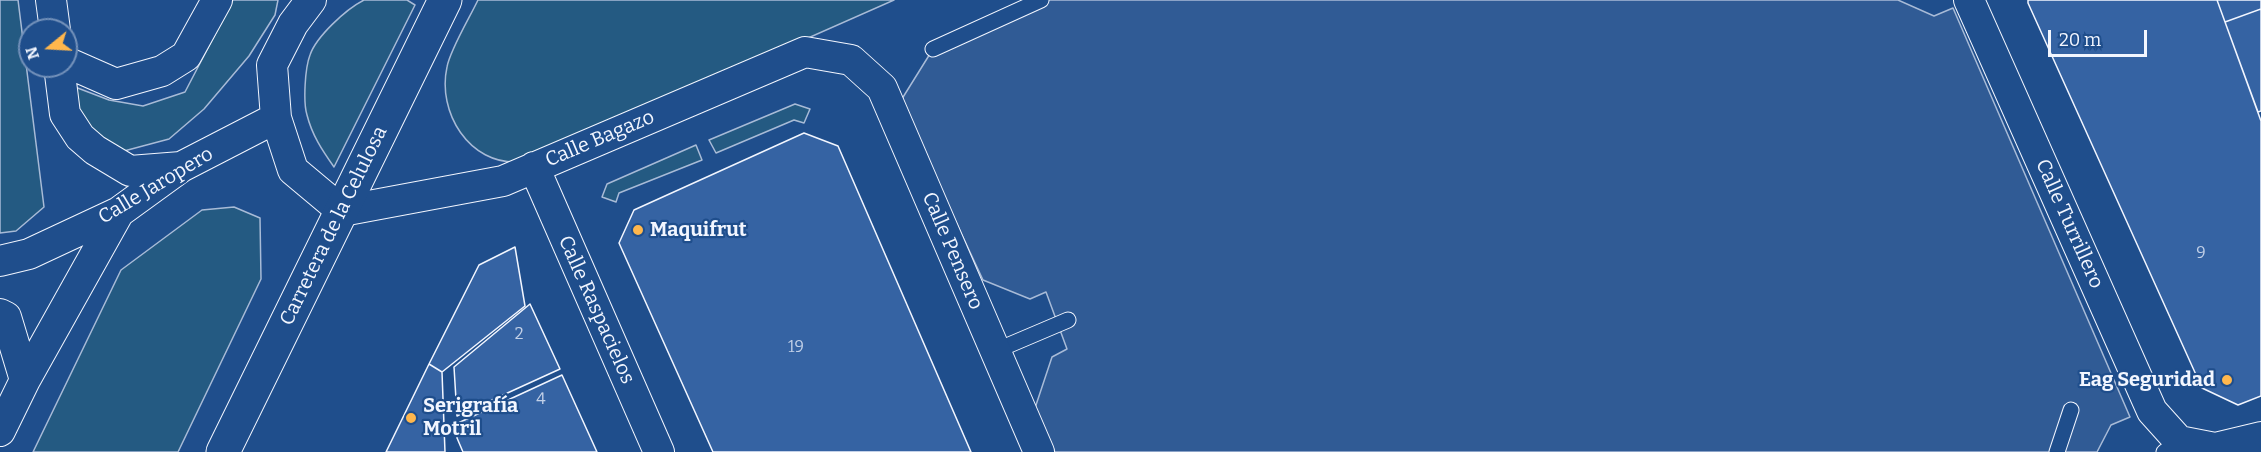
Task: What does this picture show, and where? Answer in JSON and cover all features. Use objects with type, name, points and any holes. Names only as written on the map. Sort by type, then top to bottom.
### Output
[{"type":"highway","name":"Carretera de la Celulosa","points":[[223,452],[445,0]]},
{"type":"street","points":[[51,0],[53,18]]},
{"type":"street","points":[[78,67],[116,84],[162,71],[186,56],[217,0]]},
{"type":"street","points":[[311,0],[293,24],[272,65],[276,118],[293,170],[342,211]]},
{"type":"street","name":"Calle Turrillero","points":[[1969,0],[2152,411],[2171,447]]},
{"type":"street","name":"Calle Bagazo","points":[[342,211],[502,181],[805,52],[851,60]]},
{"type":"street","name":"Calle Pensero","points":[[851,60],[882,88],[1039,452]]},
{"type":"street","points":[[60,78],[65,114],[80,138],[95,150],[130,171],[181,167]]},
{"type":"street","name":"Calle Jaropero","points":[[0,261],[29,254],[119,212],[181,167],[276,118]]},
{"type":"street","name":"Calle Raspacielos","points":[[534,167],[659,452]]},
{"type":"street","points":[[0,431],[25,380],[119,212]]},
{"type":"street","points":[[0,314],[6,317],[25,380]]},
{"type":"street","points":[[2171,447],[2215,448],[2261,437]]},
{"type":"lane","points":[[933,49],[1041,0]]},
{"type":"lane","points":[[995,351],[1068,320]]},
{"type":"lane","points":[[2057,452],[2071,410]]},
{"type":"shaded area","points":[[0,0],[18,0],[20,18],[18,18],[18,78],[28,78],[44,207],[16,231],[0,233]]},
{"type":"shaded area","points":[[233,0],[278,0],[275,15],[249,56],[204,109],[169,139],[124,151],[99,138],[78,113],[75,87],[109,100],[143,106],[185,92]]},
{"type":"shaded area","points":[[364,0],[407,0],[415,5],[334,167],[318,142],[307,115],[305,94],[307,68],[310,55],[318,40],[341,17]]},
{"type":"shaded area","points":[[478,0],[894,0],[541,156],[519,162],[501,161],[485,155],[472,145],[460,132],[452,118],[447,101],[445,84],[449,60]]},
{"type":"shaded area","points":[[1041,0],[1898,0],[1934,16],[1953,8],[2130,417],[2111,425],[2097,452],[1055,452],[1035,408],[1052,357],[1067,349],[1046,292],[1030,299],[983,280],[900,102],[933,49]]},
{"type":"shaded area","points":[[795,104],[810,109],[804,123],[794,120],[716,153],[709,140]]},
{"type":"shaded area","points":[[696,145],[702,160],[619,193],[616,202],[602,197],[607,184]]},
{"type":"shaded area","points":[[234,207],[260,218],[261,279],[178,452],[33,452],[121,270],[202,210]]},
{"type":"building","points":[[2028,0],[2217,0],[2261,121],[2261,396],[2238,405],[2202,388]]},
{"type":"building","points":[[2217,0],[2261,0],[2261,9],[2225,22]]},
{"type":"building","points":[[2261,9],[2261,111],[2258,112],[2225,22]]},
{"type":"building","points":[[804,133],[838,146],[971,452],[713,452],[619,243],[634,210]]},
{"type":"building","points":[[515,247],[525,306],[442,372],[429,364],[479,265]]},
{"type":"building","points":[[530,304],[560,369],[457,416],[454,367]]},
{"type":"building","points":[[429,364],[442,372],[445,452],[386,452]]},
{"type":"building","points":[[562,375],[597,452],[463,452],[457,438],[456,424]]},
{"type":"place","name":"Maquifrut","points":[[638,230]]},
{"type":"place","name":"Eag Seguridad","points":[[2227,380]]},
{"type":"place","name":"Serigrafía Motril","points":[[411,418]]}]
